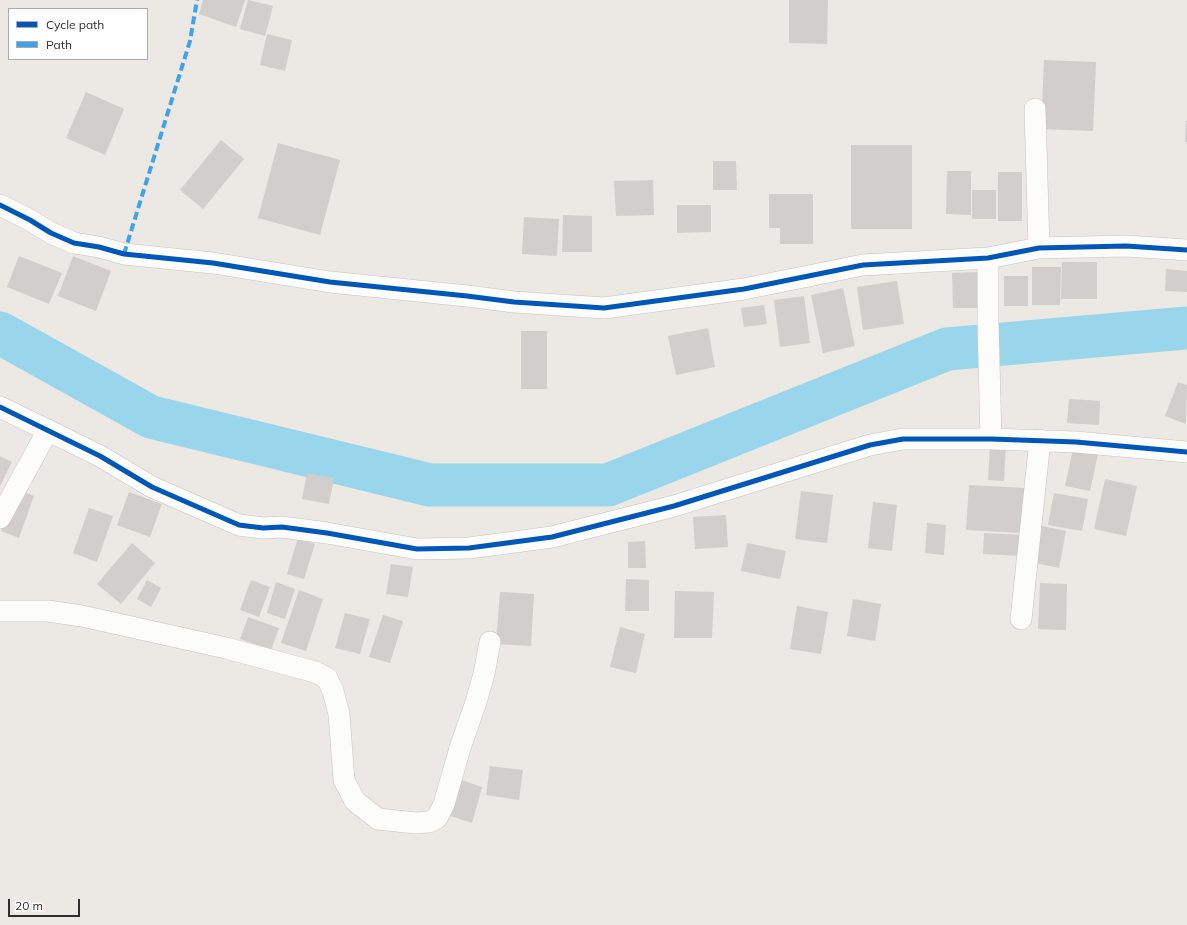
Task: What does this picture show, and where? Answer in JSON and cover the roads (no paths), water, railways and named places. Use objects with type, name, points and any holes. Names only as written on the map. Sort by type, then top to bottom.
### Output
[{"type":"street","points":[[1035,109],[1039,248]]},
{"type":"street","points":[[0,205],[30,220],[51,233],[74,243],[99,247],[124,254],[213,263],[330,282],[514,302],[604,308],[744,289],[862,265],[988,258],[1039,248],[1126,246],[1187,250]]},
{"type":"street","points":[[988,258],[991,439]]},
{"type":"street","points":[[0,407],[100,456],[152,487],[239,525],[326,533],[417,549],[469,548],[552,537],[674,506],[870,445],[903,439],[1040,440],[1187,452]]},
{"type":"street","points":[[0,518],[48,430]]},
{"type":"street","points":[[1021,619],[1040,440]]},
{"type":"street","points":[[0,611],[48,611],[82,616],[226,648],[315,672],[327,678],[333,691],[339,714],[344,780],[355,801],[378,819],[416,823],[429,822],[436,818],[444,804],[484,674],[490,642]]},
{"type":"waterway","points":[[0,333],[151,417],[430,485],[608,485],[947,349],[1187,328]]}]
